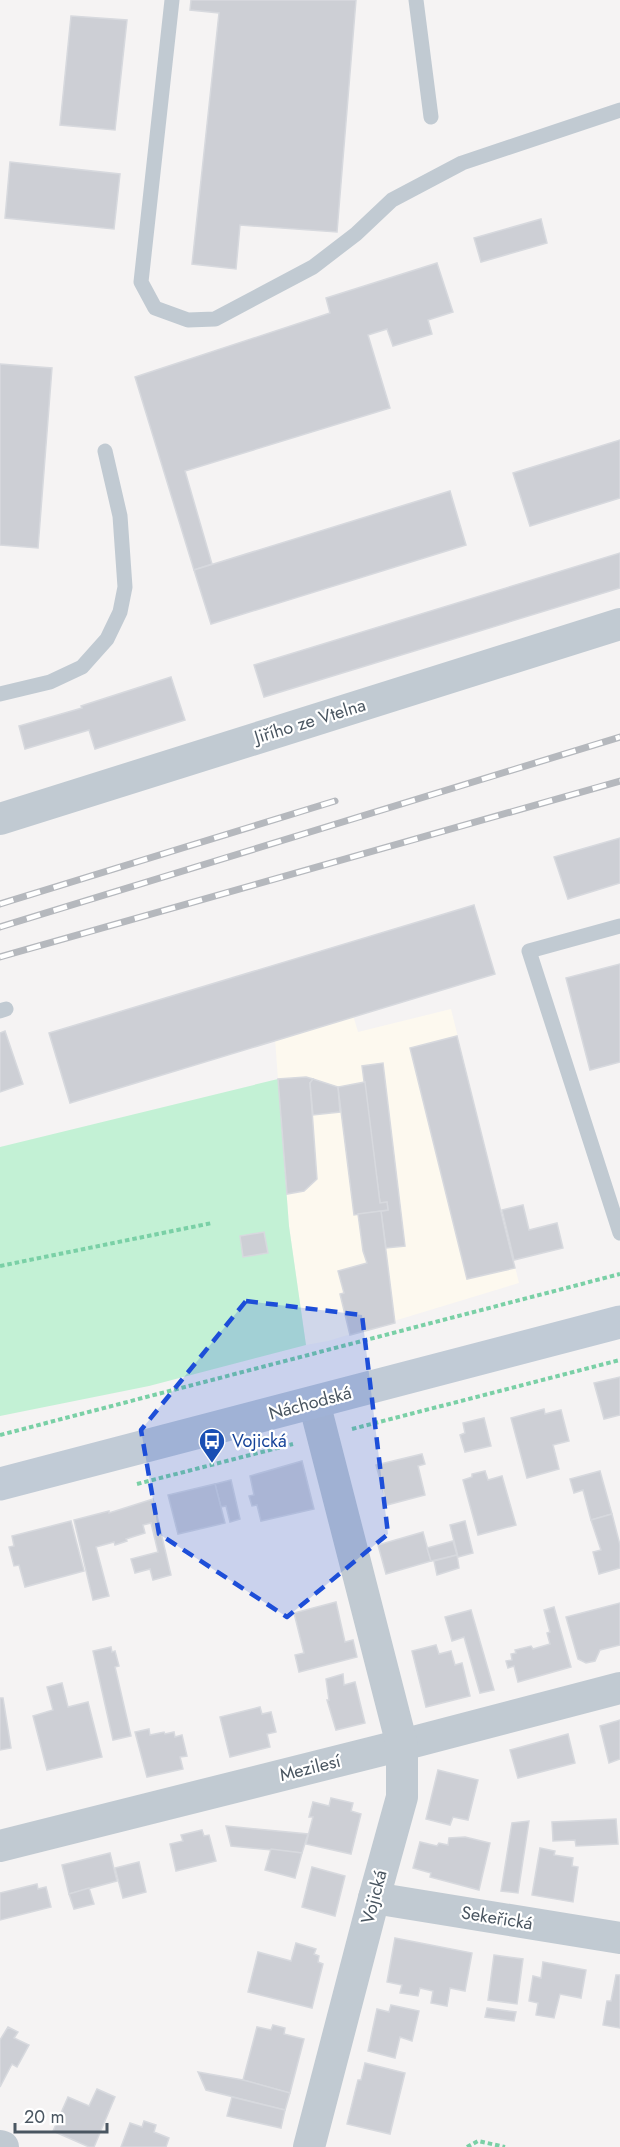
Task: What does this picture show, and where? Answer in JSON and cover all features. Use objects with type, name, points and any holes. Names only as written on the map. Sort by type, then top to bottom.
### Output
[{"type":"main road","name":"Náchodská","points":[[0,1484],[620,1322]]},
{"type":"street","name":"Jiřího ze Vtelna","points":[[0,819],[620,624]]},
{"type":"street","name":"Vojická","points":[[309,2147],[402,1797],[402,1745],[315,1402]]},
{"type":"street","name":"Mezilesí","points":[[0,1846],[620,1688]]},
{"type":"street","name":"Sekeřická","points":[[374,1898],[620,1938]]},
{"type":"lane","points":[[172,0],[141,282],[155,308],[188,320],[215,319],[313,267],[356,234],[392,200],[462,163],[620,110]]},
{"type":"lane","points":[[416,0],[431,117]]},
{"type":"lane","points":[[0,694],[50,682],[82,667],[107,639],[120,612],[125,587],[120,516],[105,451]]},
{"type":"lane","points":[[620,926],[529,951],[620,1233]]},
{"type":"path","points":[[0,1266],[212,1223]]},
{"type":"path","points":[[0,1435],[620,1274]]},
{"type":"path","points":[[467,2147],[478,2141],[505,2147]]},
{"type":"highlighted area","points":[[246,1301],[362,1315],[388,1534],[287,1617],[159,1534],[141,1430]]},
{"type":"shaded area","points":[[451,1009],[519,1283],[328,1341],[306,1345],[289,1226],[275,1039],[353,1015],[358,1032]]},
{"type":"green space","points":[[278,1079],[289,1226],[306,1345],[149,1386],[0,1416],[0,1147]]},
{"type":"building","points":[[191,0],[356,0],[337,232],[240,225],[236,269],[192,264],[219,13],[190,10]]},
{"type":"building","points":[[71,16],[127,20],[115,130],[60,125]]},
{"type":"building","points":[[10,162],[120,174],[114,229],[5,218]]},
{"type":"building","points":[[541,219],[547,243],[481,262],[474,238]]},
{"type":"building","points":[[437,263],[453,312],[428,320],[432,334],[393,346],[387,329],[368,335],[390,408],[185,471],[212,564],[194,570],[135,377],[330,313],[326,298]]},
{"type":"building","points":[[0,364],[52,368],[38,548],[0,545]]},
{"type":"building","points":[[620,440],[620,498],[530,526],[513,473]]},
{"type":"building","points":[[450,491],[466,545],[211,624],[194,570]]},
{"type":"building","points":[[620,553],[620,588],[264,697],[254,665]]},
{"type":"building","points":[[171,677],[185,720],[95,749],[89,730],[25,749],[19,726],[82,708],[81,706]]},
{"type":"building","points":[[620,838],[620,883],[568,899],[554,857]]},
{"type":"building","points":[[474,905],[495,974],[70,1103],[49,1033]]},
{"type":"building","points":[[620,964],[620,1062],[590,1070],[566,978]]},
{"type":"building","points":[[5,1031],[23,1084],[0,1092],[0,1033]]},
{"type":"building","points":[[457,1036],[515,1268],[467,1279],[410,1048]]},
{"type":"building","points":[[383,1063],[405,1246],[386,1248],[381,1211],[388,1210],[387,1202],[380,1203],[362,1066]]},
{"type":"building","points":[[306,1077],[313,1079],[310,1083],[317,1179],[304,1191],[287,1194],[278,1079]]},
{"type":"building","points":[[313,1079],[338,1087],[340,1112],[313,1115],[310,1083]]},
{"type":"building","points":[[365,1082],[380,1203],[387,1202],[388,1210],[354,1215],[338,1087]]},
{"type":"building","points":[[523,1205],[529,1230],[557,1223],[563,1248],[514,1260],[502,1210]]},
{"type":"building","points":[[381,1211],[395,1323],[350,1335],[340,1294],[344,1293],[338,1271],[367,1263],[358,1214]]},
{"type":"building","points":[[264,1232],[268,1253],[243,1257],[240,1236]]},
{"type":"building","points":[[620,1377],[620,1415],[604,1419],[594,1383]]},
{"type":"building","points":[[544,1409],[545,1414],[561,1410],[569,1441],[553,1445],[559,1469],[527,1478],[511,1418]]},
{"type":"building","points":[[484,1418],[491,1446],[465,1452],[460,1435],[465,1433],[463,1423]]},
{"type":"building","points":[[422,1454],[425,1464],[418,1466],[425,1495],[387,1505],[376,1465]]},
{"type":"building","points":[[302,1461],[314,1509],[261,1521],[257,1505],[252,1506],[249,1496],[254,1495],[250,1476]]},
{"type":"building","points":[[485,1471],[488,1480],[502,1476],[516,1525],[478,1535],[463,1480],[472,1477],[472,1474]]},
{"type":"building","points":[[600,1471],[612,1514],[591,1520],[583,1490],[574,1493],[570,1479]]},
{"type":"building","points":[[231,1480],[240,1519],[230,1522],[226,1506],[221,1507],[215,1484]]},
{"type":"building","points":[[215,1484],[225,1523],[178,1534],[168,1495]]},
{"type":"building","points":[[153,1499],[171,1575],[153,1580],[150,1569],[135,1573],[131,1559],[158,1552],[151,1523],[143,1525],[145,1533],[115,1545],[114,1542],[96,1547],[109,1596],[93,1600],[74,1520],[109,1511],[109,1513]]},
{"type":"building","points":[[612,1514],[620,1545],[620,1568],[599,1574],[593,1552],[601,1550],[591,1520]]},
{"type":"building","points":[[71,1521],[84,1571],[25,1587],[19,1565],[14,1566],[9,1547],[14,1546],[12,1536]]},
{"type":"building","points":[[465,1521],[473,1553],[458,1557],[450,1525]]},
{"type":"building","points":[[423,1532],[431,1561],[386,1574],[378,1545]]},
{"type":"building","points":[[453,1541],[457,1555],[431,1561],[427,1548]]},
{"type":"building","points":[[457,1555],[459,1568],[437,1575],[434,1561]]},
{"type":"building","points":[[336,1602],[345,1642],[353,1640],[357,1657],[299,1672],[295,1655],[304,1653],[294,1613]]},
{"type":"building","points":[[620,1603],[620,1645],[600,1650],[595,1661],[586,1663],[578,1659],[566,1617]]},
{"type":"building","points":[[554,1607],[571,1667],[518,1682],[514,1666],[508,1668],[506,1661],[512,1660],[511,1654],[516,1653],[515,1650],[531,1646],[533,1649],[550,1644],[547,1633],[550,1632],[544,1610]]},
{"type":"building","points":[[471,1610],[494,1690],[480,1693],[464,1637],[452,1641],[445,1617]]},
{"type":"building","points":[[436,1645],[439,1654],[451,1651],[455,1665],[462,1663],[470,1696],[426,1707],[412,1651]]},
{"type":"building","points":[[111,1647],[112,1652],[115,1651],[119,1666],[115,1667],[131,1736],[113,1740],[93,1651]]},
{"type":"building","points":[[343,1674],[344,1685],[355,1682],[365,1723],[336,1730],[327,1700],[329,1700],[326,1679]]},
{"type":"building","points":[[62,1683],[68,1707],[88,1702],[102,1757],[47,1770],[33,1716],[53,1710],[47,1687]]},
{"type":"building","points":[[0,1698],[3,1698],[11,1748],[0,1750]]},
{"type":"building","points":[[260,1707],[262,1714],[271,1712],[276,1732],[267,1734],[270,1747],[230,1757],[220,1717]]},
{"type":"building","points":[[620,1720],[620,1759],[609,1763],[600,1726]]},
{"type":"building","points":[[149,1729],[150,1735],[174,1732],[175,1737],[182,1735],[187,1756],[180,1757],[183,1769],[147,1777],[135,1732]]},
{"type":"building","points":[[568,1734],[575,1763],[518,1778],[510,1750]]},
{"type":"building","points":[[438,1770],[478,1780],[468,1820],[453,1817],[450,1825],[426,1819]]},
{"type":"building","points":[[331,1798],[353,1803],[351,1811],[361,1814],[351,1854],[306,1844],[313,1817],[309,1817],[313,1802],[329,1806]]},
{"type":"building","points":[[616,1819],[618,1844],[576,1846],[575,1840],[553,1841],[552,1822]]},
{"type":"building","points":[[529,1821],[518,1893],[501,1891],[512,1823]]},
{"type":"building","points":[[226,1826],[308,1834],[302,1853],[231,1846]]},
{"type":"building","points":[[202,1830],[204,1836],[209,1835],[216,1861],[176,1871],[170,1844],[183,1841],[181,1835]]},
{"type":"building","points":[[465,1837],[490,1843],[479,1890],[430,1877],[431,1873],[413,1868],[420,1842],[437,1846],[439,1843],[448,1845],[449,1838]]},
{"type":"building","points":[[540,1848],[555,1851],[554,1855],[573,1858],[572,1866],[578,1867],[573,1902],[532,1895]]},
{"type":"building","points":[[271,1849],[302,1853],[295,1878],[265,1870]]},
{"type":"building","points":[[110,1853],[117,1881],[69,1894],[62,1865]]},
{"type":"building","points":[[139,1862],[146,1892],[123,1898],[115,1868]]},
{"type":"building","points":[[312,1867],[345,1876],[335,1916],[302,1907]]},
{"type":"building","points":[[37,1884],[38,1889],[46,1887],[51,1907],[0,1920],[0,1893]]},
{"type":"building","points":[[89,1888],[94,1904],[74,1909],[69,1894]]},
{"type":"building","points":[[395,1938],[472,1953],[465,1991],[450,1988],[447,2006],[431,2003],[433,1991],[420,1988],[418,1996],[400,1993],[402,1985],[387,1982]]},
{"type":"building","points":[[296,1943],[316,1949],[314,1954],[319,1956],[318,1962],[323,1964],[312,2008],[248,1992],[258,1952],[291,1961]]},
{"type":"building","points":[[494,1955],[523,1959],[517,2004],[488,2000]]},
{"type":"building","points":[[543,1962],[586,1970],[581,1998],[560,1994],[554,2018],[536,2015],[538,2003],[529,2001],[533,1976],[541,1978]]},
{"type":"building","points":[[616,1975],[620,1975],[620,2028],[603,2025],[607,2001],[611,2001]]},
{"type":"building","points":[[391,2005],[419,2011],[412,2041],[400,2037],[395,2058],[368,2051],[377,2009],[389,2012]]},
{"type":"building","points":[[487,2008],[516,2012],[514,2021],[485,2017]]},
{"type":"building","points":[[273,2025],[285,2028],[284,2034],[304,2039],[290,2093],[243,2080],[257,2027],[271,2030]]},
{"type":"building","points":[[8,2027],[18,2032],[14,2038],[29,2045],[17,2067],[12,2064],[0,2087],[0,2040]]},
{"type":"building","points":[[365,2063],[405,2073],[390,2134],[347,2124],[358,2080],[361,2080]]},
{"type":"building","points":[[198,2072],[243,2080],[290,2093],[285,2110],[206,2090]]},
{"type":"building","points":[[97,2089],[115,2097],[94,2147],[89,2147],[53,2131],[68,2097],[89,2106]]},
{"type":"building","points":[[232,2097],[285,2110],[281,2128],[227,2116]]},
{"type":"building","points":[[144,2121],[156,2125],[154,2132],[169,2138],[166,2147],[121,2147],[130,2123],[142,2127]]},
{"type":"railway","points":[[0,927],[620,737]]},
{"type":"railway","points":[[0,957],[620,781]]},
{"type":"railway","points":[[0,904],[335,801]]},
{"type":"place","name":"Vojická","points":[[212,1464]]}]
